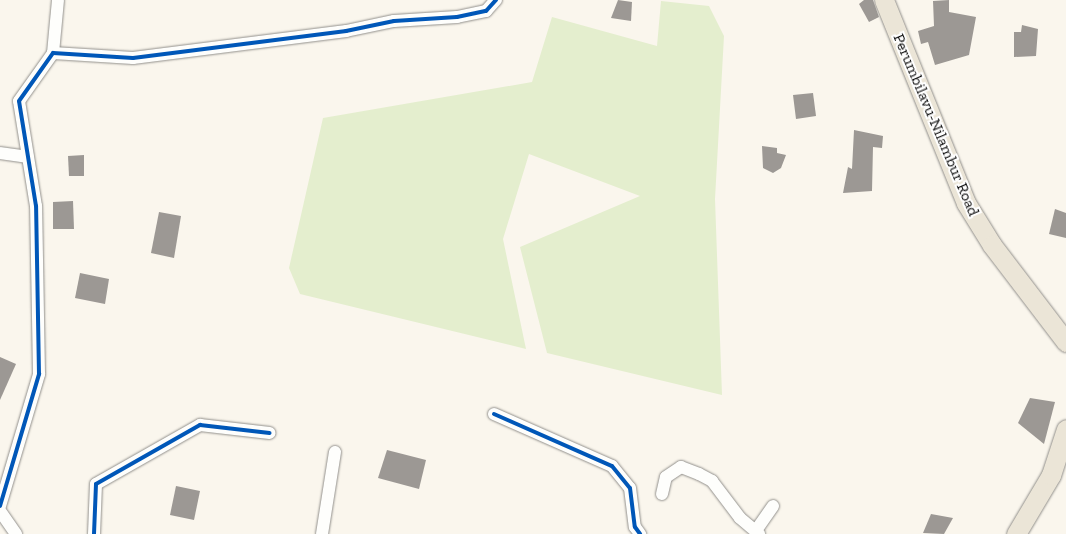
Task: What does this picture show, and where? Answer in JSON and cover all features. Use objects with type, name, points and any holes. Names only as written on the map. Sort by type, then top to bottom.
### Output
[{"type":"main road","name":"Perumbilavu-Nilambur Road","points":[[884,0],[966,203],[992,246],[1066,342]]},
{"type":"main road","points":[[1016,534],[1051,475],[1066,429]]},
{"type":"street","points":[[0,506],[39,374],[36,206],[19,101],[53,53],[58,0]]},
{"type":"street","points":[[53,53],[132,58],[346,31],[394,21],[457,17],[486,11],[496,0]]},
{"type":"street","points":[[0,153],[28,157]]},
{"type":"street","points":[[494,414],[612,466],[630,488],[635,527],[640,534]]},
{"type":"street","points":[[94,534],[96,484],[200,425],[270,434]]},
{"type":"street","points":[[322,534],[335,452]]},
{"type":"street","points":[[662,494],[666,477],[681,467],[712,482],[740,518],[758,531],[773,506]]},
{"type":"street","points":[[0,511],[16,534]]},
{"type":"green space","points":[[661,1],[709,6],[724,36],[715,199],[722,395],[547,353],[520,247],[640,196],[529,154],[503,239],[526,349],[300,294],[289,268],[323,118],[532,82],[552,17],[657,46]]},
{"type":"building","points":[[618,0],[632,2],[631,21],[611,18]]},
{"type":"building","points":[[864,0],[873,0],[879,17],[869,22],[859,4]]},
{"type":"building","points":[[949,0],[949,12],[976,17],[969,55],[935,65],[928,42],[921,44],[918,31],[934,26],[933,1]]},
{"type":"building","points":[[1022,25],[1038,29],[1036,56],[1014,57],[1014,32],[1021,32]]},
{"type":"building","points":[[813,93],[816,116],[796,119],[793,95]]},
{"type":"building","points":[[854,130],[883,136],[882,148],[873,147],[872,191],[843,193],[848,167],[852,169]]},
{"type":"building","points":[[762,146],[777,148],[777,153],[786,155],[781,168],[773,173],[763,168]]},
{"type":"building","points":[[84,155],[84,176],[69,176],[68,156]]},
{"type":"building","points":[[73,201],[74,229],[53,229],[53,202]]},
{"type":"building","points":[[1055,209],[1066,213],[1066,238],[1049,234]]},
{"type":"building","points":[[159,212],[181,216],[174,258],[151,253]]},
{"type":"building","points":[[80,273],[109,279],[105,304],[75,298]]},
{"type":"building","points":[[0,357],[16,364],[0,400]]},
{"type":"building","points":[[1030,398],[1055,402],[1044,444],[1018,423]]},
{"type":"building","points":[[387,450],[426,460],[419,489],[378,478]]},
{"type":"building","points":[[176,486],[200,491],[194,520],[170,515]]},
{"type":"building","points":[[931,514],[953,518],[944,534],[923,533]]},
{"type":"cycle path","points":[[0,506],[39,374],[36,206],[19,101],[53,53],[133,58],[346,31],[394,21],[457,17],[486,11],[496,0]]},
{"type":"cycle path","points":[[494,414],[612,466],[630,488],[635,527],[640,534]]},
{"type":"cycle path","points":[[94,534],[96,484],[200,425],[270,433]]}]
